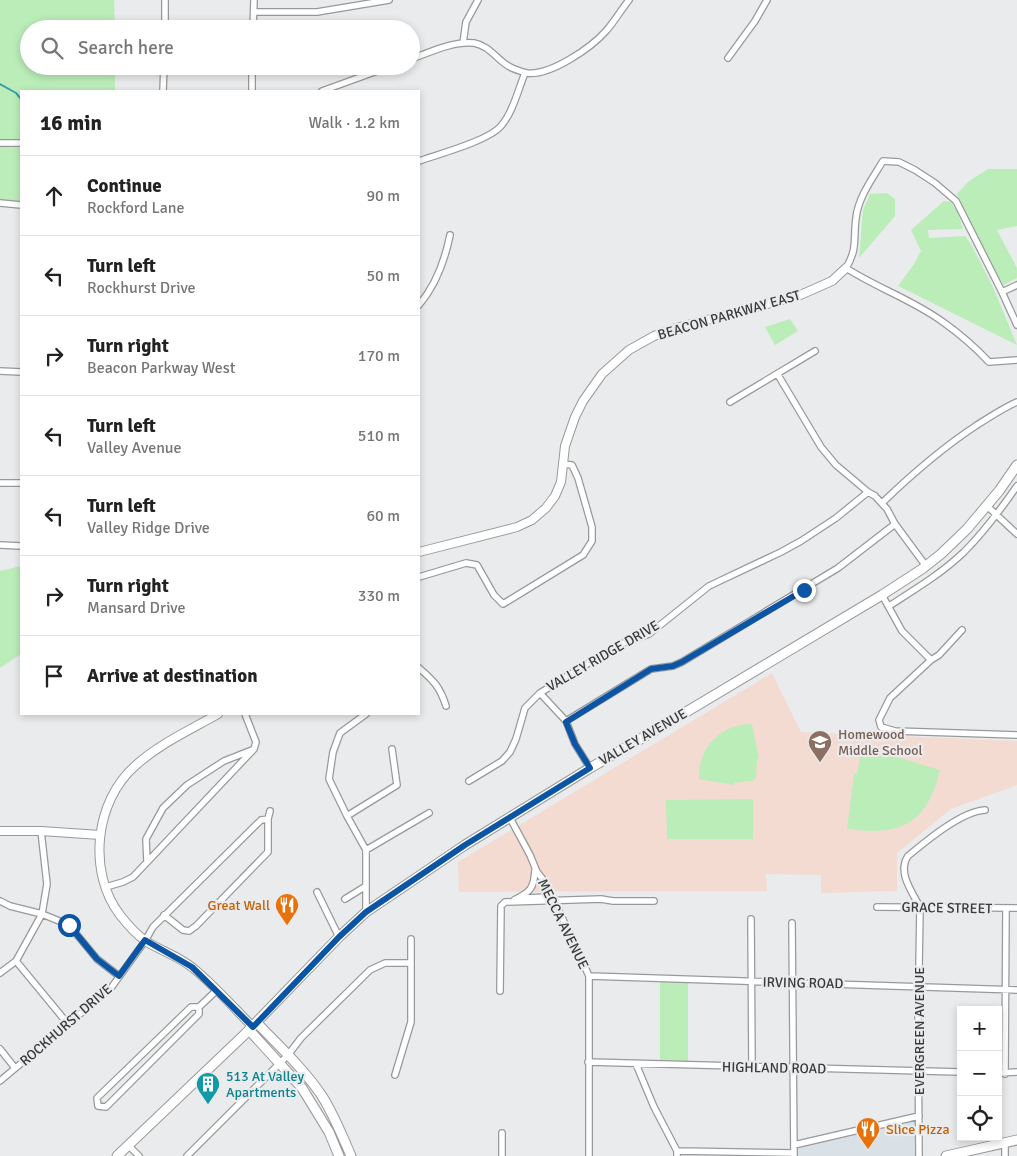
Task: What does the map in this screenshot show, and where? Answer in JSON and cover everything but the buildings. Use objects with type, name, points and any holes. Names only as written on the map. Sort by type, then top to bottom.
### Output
[{"type":"main road","name":"VALLEY AVENUE","points":[[117,1156],[253,1026],[339,937],[366,912],[465,845],[590,768],[882,595],[926,566],[961,534],[987,506],[1017,465]]},
{"type":"main road","points":[[253,1026],[288,1055],[322,1096],[334,1118],[350,1156]]},
{"type":"main road","points":[[253,1026],[280,1063],[302,1088],[329,1132],[339,1156]]},
{"type":"main road","points":[[946,1156],[1017,1140]]},
{"type":"street","points":[[165,0],[165,20]]},
{"type":"street","points":[[254,0],[254,20]]},
{"type":"street","points":[[254,12],[317,12],[389,0]]},
{"type":"street","points":[[463,43],[466,22],[478,0]]},
{"type":"street","points":[[420,56],[450,45],[476,44],[490,50],[508,66],[525,73],[536,73],[572,59],[584,51],[606,31],[629,0]]},
{"type":"street","points":[[728,58],[755,21],[766,0]]},
{"type":"street","points":[[420,161],[475,141],[496,131],[508,115],[525,73]]},
{"type":"street","points":[[163,90],[164,75]]},
{"type":"street","points":[[252,75],[252,90]]},
{"type":"street","points":[[325,90],[366,75]]},
{"type":"street","points":[[0,144],[20,143]]},
{"type":"street","points":[[1017,325],[956,200],[915,170],[898,162],[883,161],[860,200],[856,218],[853,256],[846,268],[942,321],[972,344],[989,362],[1017,360]]},
{"type":"street","points":[[0,203],[20,204]]},
{"type":"street","points":[[420,303],[436,279],[446,254],[450,235]]},
{"type":"street","name":"BEACON PARKWAY EAST","points":[[420,552],[516,527],[532,520],[546,508],[555,496],[561,482],[566,446],[583,401],[602,374],[629,350],[654,336],[676,328],[798,296],[832,281],[846,268]]},
{"type":"street","points":[[1002,292],[1017,285]]},
{"type":"street","points":[[730,402],[815,351]]},
{"type":"street","points":[[0,371],[20,372]]},
{"type":"street","points":[[778,374],[821,447],[836,465],[882,502],[895,524],[926,566]]},
{"type":"street","points":[[882,502],[950,443],[1001,410],[1017,402]]},
{"type":"street","points":[[420,577],[466,563],[477,565],[494,595],[503,604],[582,555],[592,541],[592,527],[578,478],[572,465],[563,464]]},
{"type":"street","points":[[0,483],[20,484]]},
{"type":"street","points":[[889,606],[936,575],[964,552],[997,514],[1017,486]]},
{"type":"street","name":"VALLEY RIDGE DRIVE","points":[[469,781],[502,760],[510,752],[525,708],[540,692],[618,645],[649,634],[709,586],[801,541],[836,518],[868,492]]},
{"type":"street","points":[[987,506],[1017,534]]},
{"type":"street","points":[[566,722],[651,669],[673,666],[682,662],[804,590],[838,568],[895,524]]},
{"type":"street","points":[[0,545],[20,546]]},
{"type":"street","points":[[882,595],[902,631],[931,660]]},
{"type":"street","points":[[962,630],[939,655],[931,660],[890,698],[879,720],[881,727],[895,731],[1017,736]]},
{"type":"street","points":[[420,669],[442,691],[446,706]]},
{"type":"street","name":"VALLEY RIDGE DRIVE","points":[[540,692],[566,722],[575,744],[590,768]]},
{"type":"street","points":[[216,715],[159,748],[134,766],[121,781],[110,800],[100,835],[99,860],[106,887],[120,915],[145,940],[192,967],[253,1026]]},
{"type":"street","points":[[106,887],[133,877],[254,749],[256,742],[245,715]]},
{"type":"street","points":[[365,715],[340,733],[333,752],[329,779],[356,836],[366,850],[366,912]]},
{"type":"street","points":[[147,862],[146,839],[163,808],[187,785],[224,761],[254,749]]},
{"type":"street","points":[[347,816],[397,785],[392,749]]},
{"type":"street","points":[[164,915],[183,930],[189,931],[196,926],[268,852],[268,819],[270,810]]},
{"type":"street","points":[[920,907],[911,892],[904,869],[904,862],[908,856],[965,815],[976,810],[985,810]]},
{"type":"street","points":[[366,850],[429,813]]},
{"type":"street","name":"MECCA AVENUE","points":[[510,818],[548,888],[589,976],[589,1156]]},
{"type":"street","name":"ROCKHURST DRIVE","points":[[0,1081],[111,988],[153,927],[164,915],[261,820],[268,819]]},
{"type":"street","points":[[0,831],[41,831],[100,835]]},
{"type":"street","points":[[0,973],[16,961],[42,914],[46,884],[41,831]]},
{"type":"street","points":[[515,900],[524,896],[531,889],[534,882],[535,867]]},
{"type":"street","points":[[345,899],[366,886]]},
{"type":"street","points":[[317,892],[339,937]]},
{"type":"street","points":[[500,991],[501,906],[505,902],[548,897],[552,900],[601,898],[613,901],[654,901]]},
{"type":"street","points":[[0,900],[10,906],[42,914],[69,925],[97,959],[119,976]]},
{"type":"street","name":"GRACE STREET","points":[[877,907],[1017,908]]},
{"type":"street","name":"EVERGREEN AVENUE","points":[[919,1156],[920,907]]},
{"type":"street","points":[[1002,1053],[1006,908]]},
{"type":"street","points":[[751,919],[752,1067]]},
{"type":"street","points":[[636,1064],[654,1107],[677,1153],[794,1154],[792,924]]},
{"type":"street","points":[[394,1075],[411,1022],[411,939]]},
{"type":"street","points":[[16,961],[68,1024]]},
{"type":"street","points":[[187,1156],[370,970],[385,963],[410,963]]},
{"type":"street","name":"IRVING ROAD","points":[[589,976],[1017,990]]},
{"type":"street","points":[[199,1007],[200,1014],[106,1107],[98,1106],[97,1098],[151,1045],[191,1007],[199,1007],[217,990]]},
{"type":"street","points":[[0,1049],[15,1068]]},
{"type":"street","name":"HIGHLAND ROAD","points":[[588,1062],[957,1072]]},
{"type":"street","points":[[1002,1074],[1017,1072]]},
{"type":"street","points":[[794,1145],[919,1116]]},
{"type":"street","points":[[502,1133],[502,1156]]},
{"type":"street","points":[[1005,1143],[1005,1156]]},
{"type":"street","points":[[129,1146],[139,1156]]},
{"type":"shaded area","name":"Homewood Middle School","points":[[772,673],[801,732],[1017,741],[1017,785],[951,809],[897,853],[897,891],[821,893],[821,875],[766,874],[767,891],[459,892],[458,862]]},
{"type":"shaded area","points":[[917,1117],[918,1156],[796,1156],[796,1147]]},
{"type":"green space","points":[[0,0],[114,0],[115,20],[20,20],[20,75],[115,75],[115,90],[20,90],[20,201],[0,201]]},
{"type":"green space","points":[[988,169],[1017,169],[1017,226],[997,230],[1017,268],[1017,278],[1004,285],[992,267],[957,194],[968,182]]},
{"type":"green space","points":[[887,193],[895,199],[895,216],[859,258],[863,210],[870,194]]},
{"type":"green space","points":[[944,201],[951,202],[958,213],[963,229],[928,230],[929,238],[965,236],[993,287],[1017,345],[898,286],[921,251],[911,230]]},
{"type":"green space","points":[[790,319],[798,331],[775,345],[765,327]]},
{"type":"green space","points":[[20,566],[20,655],[0,668],[0,571]]},
{"type":"green space","points":[[752,724],[759,759],[757,759],[756,778],[752,781],[734,783],[734,785],[699,779],[702,757],[713,740],[730,728]]},
{"type":"green space","points":[[867,752],[886,757],[888,754],[940,770],[927,803],[919,815],[909,823],[896,828],[882,830],[847,829],[854,774],[857,774],[860,756]]},
{"type":"green space","points":[[753,799],[753,839],[667,839],[666,800]]},
{"type":"green space","points":[[660,982],[688,982],[688,1061],[660,1060]]},
{"type":"waterway","points":[[0,84],[16,93],[20,98]]},
{"type":"place","name":"Homewood Middle School","points":[[820,763]]},
{"type":"place","name":"Great Wall","points":[[287,926]]},
{"type":"place","name":"513 At Valley Apartments","points":[[208,1105]]},
{"type":"place","name":"Slice Pizza","points":[[868,1150]]},
{"type":"route","points":[[69,925],[97,959],[119,976],[145,940],[169,953],[192,967],[253,1027],[339,937],[366,912],[465,845],[590,768],[575,744],[566,722],[651,669],[673,666],[682,662],[804,590]]}]
